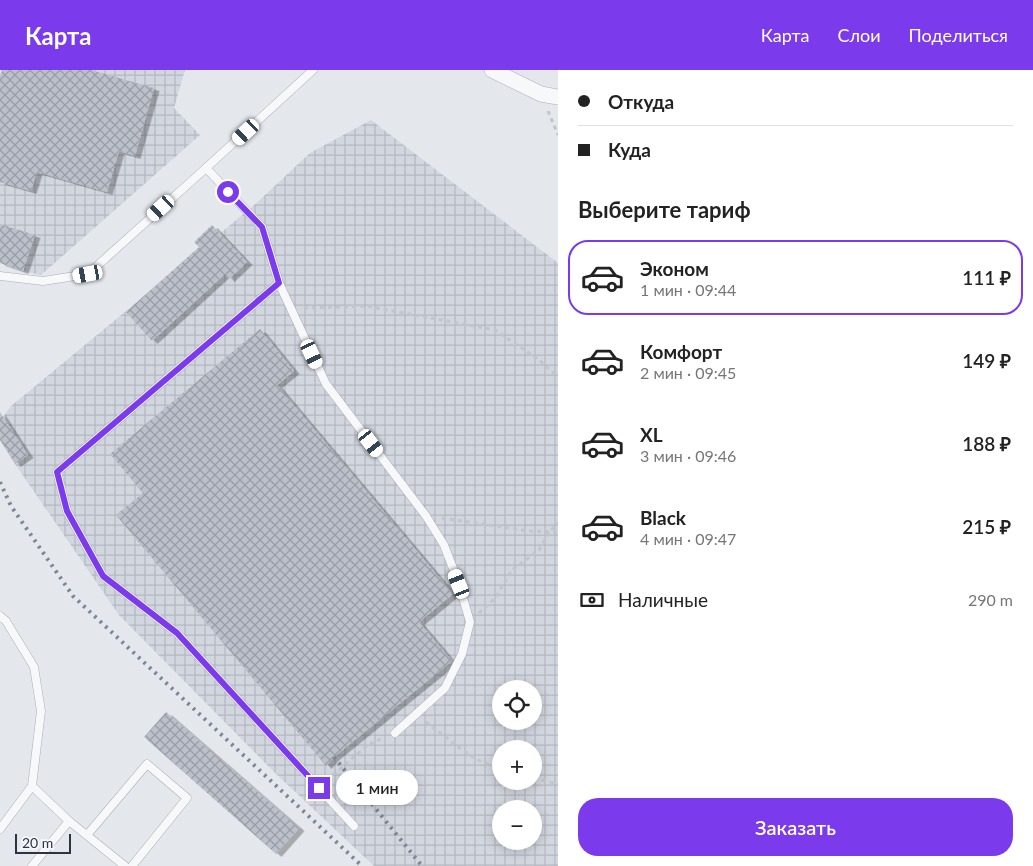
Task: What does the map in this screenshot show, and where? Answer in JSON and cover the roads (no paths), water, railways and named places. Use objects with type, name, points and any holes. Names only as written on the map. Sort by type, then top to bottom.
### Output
[{"type":"street","points":[[492,70],[541,94],[558,97]]},
{"type":"lane","points":[[0,276],[43,281],[88,274],[313,70]]},
{"type":"lane","points":[[206,168],[262,227],[279,283],[326,384],[426,516],[444,545],[459,584],[470,622],[462,654],[445,688],[395,733]]},
{"type":"lane","points":[[279,283],[57,472],[67,511],[103,576],[177,633],[354,826]]},
{"type":"lane","points":[[0,616],[6,621],[34,667],[41,711],[32,786],[0,829]]},
{"type":"lane","points":[[87,835],[147,764],[188,798],[132,866]]},
{"type":"lane","points":[[32,786],[69,821],[125,866]]},
{"type":"lane","points":[[32,866],[69,821]]},
{"type":"railway","points":[[0,482],[11,506],[73,596],[362,866]]},
{"type":"railway","points":[[334,757],[422,866]]}]
